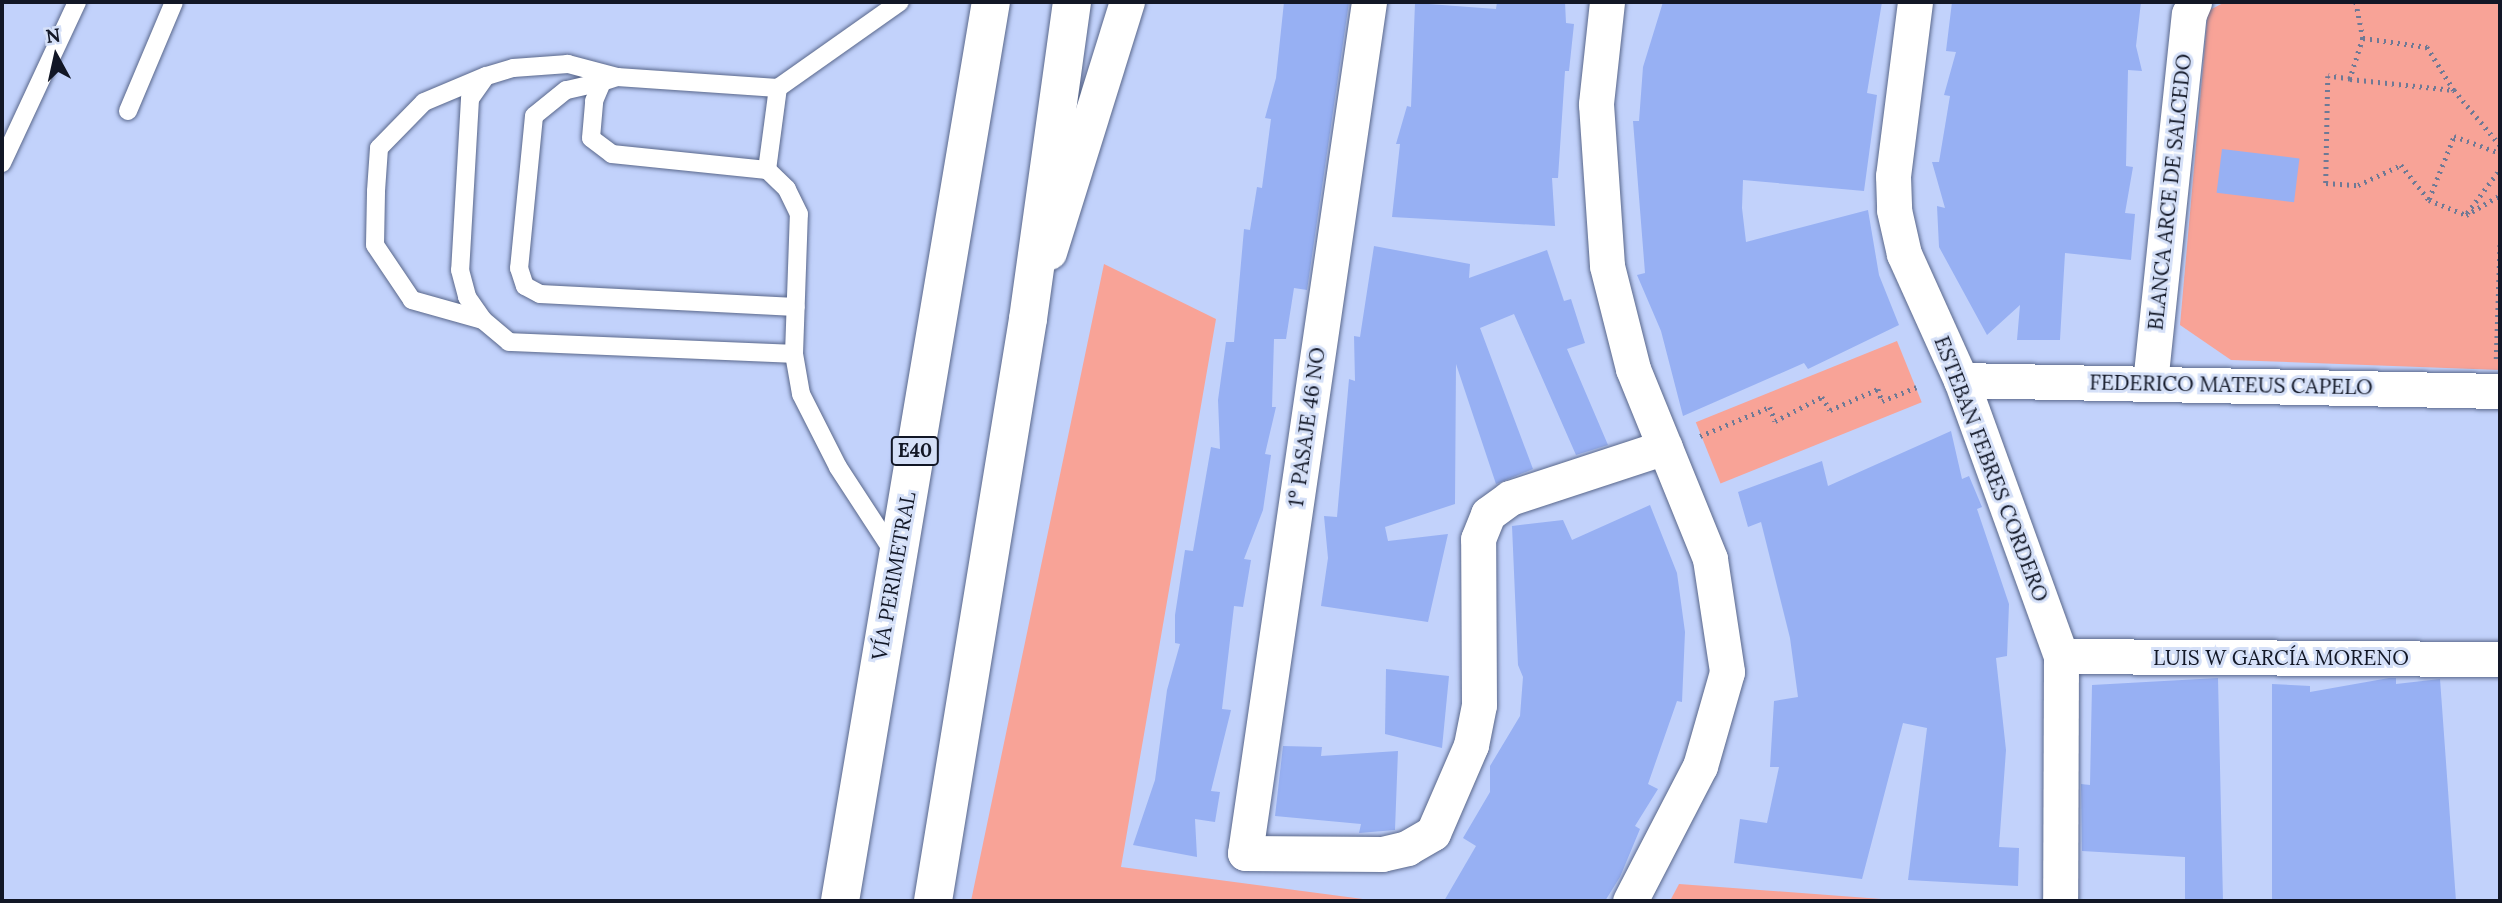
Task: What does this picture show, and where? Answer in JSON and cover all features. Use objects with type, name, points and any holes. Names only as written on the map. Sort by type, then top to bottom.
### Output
[{"type":"highway","name":"VÍA PERIMETRAL","points":[[840,901],[991,2]]},
{"type":"highway","points":[[933,901],[1028,319],[1072,2]]},
{"type":"street","points":[[1028,319],[1127,2]]},
{"type":"street","name":"1° PASAJE 46 NO","points":[[1369,2],[1245,853],[1382,854],[1408,848],[1433,833],[1471,745],[1479,705],[1478,561],[1482,525],[1510,498],[1665,447]]},
{"type":"street","points":[[1607,2],[1596,104],[1607,266],[1633,369],[1710,559],[1727,672],[1700,766],[1630,901]]},
{"type":"street","name":"ESTEBAN FEBRES CORDERO","points":[[1915,2],[1893,176],[1894,210],[1904,254],[1961,380],[2061,656],[2060,901]]},
{"type":"street","name":"BLANCA ARCE DE SALCEDO","points":[[2150,383],[2189,14],[2194,2]]},
{"type":"street","name":"FEDERICO MATEUS CAPELO","points":[[1961,380],[2497,391]]},
{"type":"street","name":"LUIS W GARCÍA MORENO","points":[[2061,656],[2500,659]]},
{"type":"lane","points":[[2,163],[77,2]]},
{"type":"lane","points":[[128,111],[174,2]]},
{"type":"lane","points":[[796,307],[540,294],[525,286],[519,268],[534,116],[566,90],[609,80],[778,88],[900,2]]},
{"type":"lane","points":[[483,320],[412,300],[376,245],[379,148],[424,102],[486,76],[513,68],[568,64],[609,80]]},
{"type":"lane","points":[[486,76],[470,99],[460,270],[467,297],[483,320],[509,342],[794,354]]},
{"type":"lane","points":[[609,80],[594,101],[592,138],[600,148],[612,154],[766,170],[788,189],[799,214],[794,354],[801,394],[811,419],[897,557]]},
{"type":"lane","points":[[766,170],[778,88]]},
{"type":"path","points":[[2350,79],[2363,38],[2356,2]]},
{"type":"path","points":[[2363,38],[2427,47],[2454,90],[2500,145]]},
{"type":"path","points":[[2454,90],[2328,76],[2326,183],[2358,185],[2401,165],[2429,200],[2466,215]]},
{"type":"path","points":[[2429,200],[2454,136],[2500,153]]},
{"type":"path","points":[[2466,215],[2500,169]]},
{"type":"path","points":[[2466,215],[2500,195]]},
{"type":"path","points":[[2497,391],[2500,241]]},
{"type":"path","points":[[1700,436],[1770,407],[1775,421],[1822,397],[1830,410],[1878,389],[1882,401],[1916,387]]},
{"type":"shaded area","points":[[2225,2],[2500,2],[2500,370],[2231,360],[2180,325],[2208,11]]},
{"type":"shaded area","points":[[1104,264],[1216,319],[1121,867],[1378,901],[971,901]]},
{"type":"shaded area","points":[[1897,341],[1922,402],[1721,483],[1696,422]]},
{"type":"shaded area","points":[[1679,884],[1908,901],[1670,901]]},
{"type":"building","points":[[1284,2],[1349,2],[1307,290],[1294,288],[1286,339],[1274,339],[1272,407],[1276,407],[1265,454],[1271,455],[1263,510],[1244,559],[1251,560],[1243,607],[1234,606],[1222,709],[1231,710],[1211,791],[1220,792],[1215,822],[1195,819],[1197,857],[1133,845],[1155,780],[1167,690],[1180,644],[1175,643],[1175,615],[1185,550],[1193,551],[1211,447],[1220,449],[1218,400],[1226,342],[1234,342],[1244,229],[1250,230],[1257,187],[1262,188],[1271,119],[1265,118],[1276,78]]},
{"type":"building","points":[[1497,2],[1565,2],[1566,23],[1574,24],[1569,71],[1565,71],[1558,178],[1552,178],[1555,226],[1392,217],[1400,144],[1396,144],[1407,106],[1411,107],[1415,3],[1496,9]]},
{"type":"building","points":[[1663,2],[1882,2],[1867,93],[1877,95],[1864,191],[1743,180],[1742,208],[1746,242],[1868,210],[1879,275],[1899,325],[1808,369],[1804,363],[1683,416],[1661,331],[1637,275],[1645,273],[1633,121],[1639,121],[1643,67]]},
{"type":"building","points":[[1952,2],[2141,2],[2136,46],[2142,71],[2128,70],[2126,166],[2133,167],[2125,213],[2135,214],[2131,260],[2065,253],[2060,340],[2017,340],[2020,305],[1987,335],[1939,247],[1937,206],[1945,208],[1932,162],[1939,162],[1950,96],[1944,95],[1956,52],[1946,51]]},
{"type":"building","points":[[2222,149],[2299,159],[2294,202],[2217,193]]},
{"type":"building","points":[[1374,246],[1470,264],[1469,278],[1547,250],[1564,301],[1571,299],[1585,343],[1567,349],[1608,445],[1576,455],[1514,314],[1480,328],[1533,469],[1496,484],[1456,364],[1455,504],[1385,527],[1388,541],[1448,534],[1428,622],[1321,606],[1328,558],[1324,516],[1337,517],[1349,379],[1355,381],[1354,336],[1360,337]]},
{"type":"building","points":[[1951,431],[1962,479],[1969,476],[1982,507],[1977,509],[2009,604],[2007,656],[1996,658],[2006,750],[1999,847],[2019,848],[2018,886],[1908,880],[1927,728],[1903,723],[1862,879],[1734,863],[1740,819],[1767,823],[1779,767],[1770,767],[1774,701],[1798,697],[1790,638],[1761,522],[1748,527],[1738,492],[1822,461],[1828,486]]},
{"type":"building","points":[[1650,505],[1677,573],[1685,632],[1682,702],[1677,701],[1648,784],[1658,789],[1635,826],[1640,829],[1620,877],[1605,901],[1444,901],[1476,846],[1463,838],[1490,792],[1490,766],[1520,716],[1523,677],[1518,665],[1512,526],[1563,520],[1572,540]]},
{"type":"building","points":[[1386,669],[1449,676],[1442,748],[1385,734]]},
{"type":"building","points":[[2218,678],[2223,901],[2185,901],[2185,857],[2082,851],[2081,784],[2090,785],[2092,685]]},
{"type":"building","points":[[2396,678],[2396,684],[2440,679],[2456,901],[2272,901],[2272,684],[2310,686],[2310,692]]},
{"type":"building","points":[[1283,746],[1322,747],[1321,756],[1398,751],[1395,830],[1359,833],[1361,824],[1275,816]]}]
